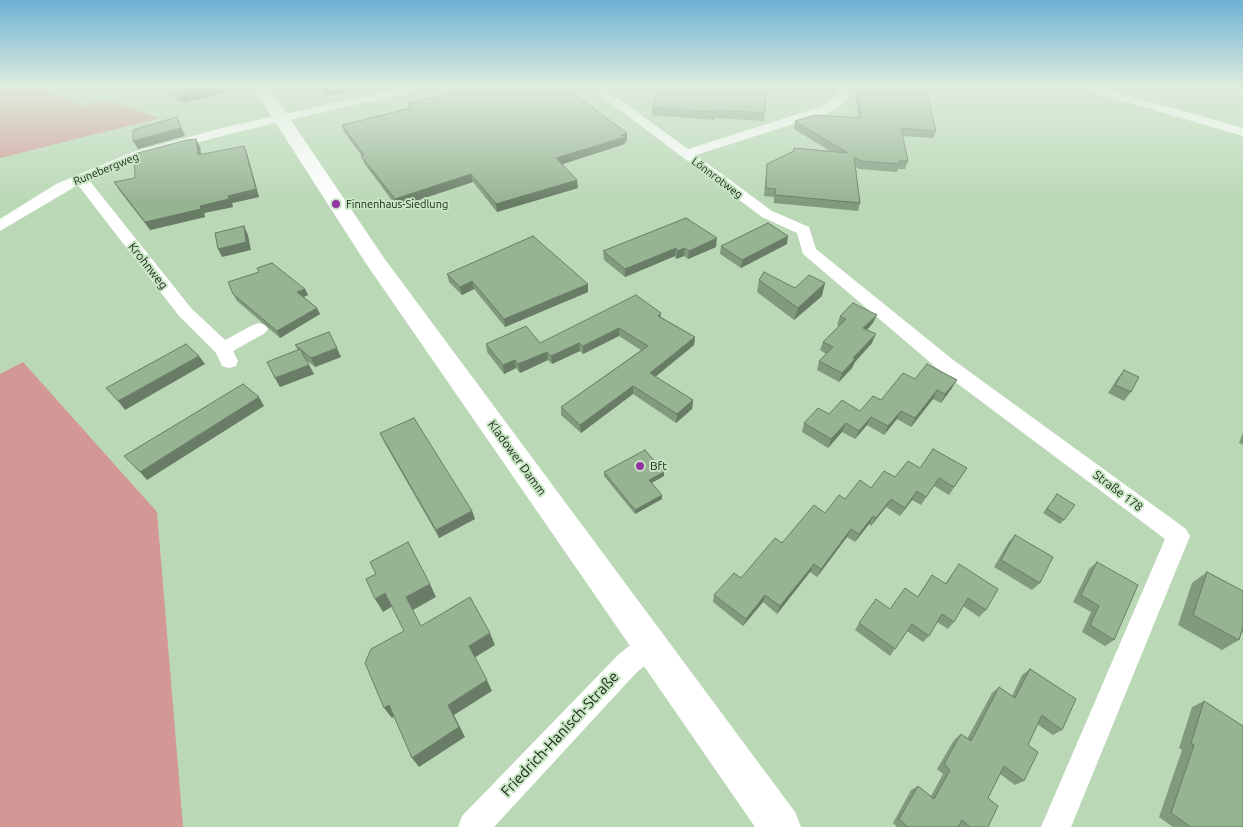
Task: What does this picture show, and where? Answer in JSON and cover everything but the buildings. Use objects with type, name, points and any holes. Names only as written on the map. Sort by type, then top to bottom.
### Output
[{"type":"main road","name":"Kladower Damm","points":[[283,125],[380,267],[780,827]]},
{"type":"street","name":"Runebergweg","points":[[0,226],[38,200],[80,178],[166,147],[261,125]]},
{"type":"street","name":"Lönnrotweg","points":[[646,125],[767,214],[804,230],[809,251]]},
{"type":"street","points":[[685,154],[778,125]]},
{"type":"street","points":[[1217,125],[1243,132]]},
{"type":"street","name":"Krohnweg","points":[[80,178],[180,306],[226,355],[259,329]]},
{"type":"street","name":"Straße 178","points":[[809,251],[946,364],[1178,536],[1056,827]]},
{"type":"street","name":"Friedrich-Hanisch-Straße","points":[[473,827],[628,663],[651,645]]},
{"type":"shaded area","points":[[0,125],[134,125],[0,158]]},
{"type":"shaded area","points":[[23,362],[157,512],[183,827],[0,827],[0,374]]},
{"type":"place","name":"Finnenhaus-Siedlung","points":[[336,204]]},
{"type":"place","name":"Bft","points":[[640,466]]}]
